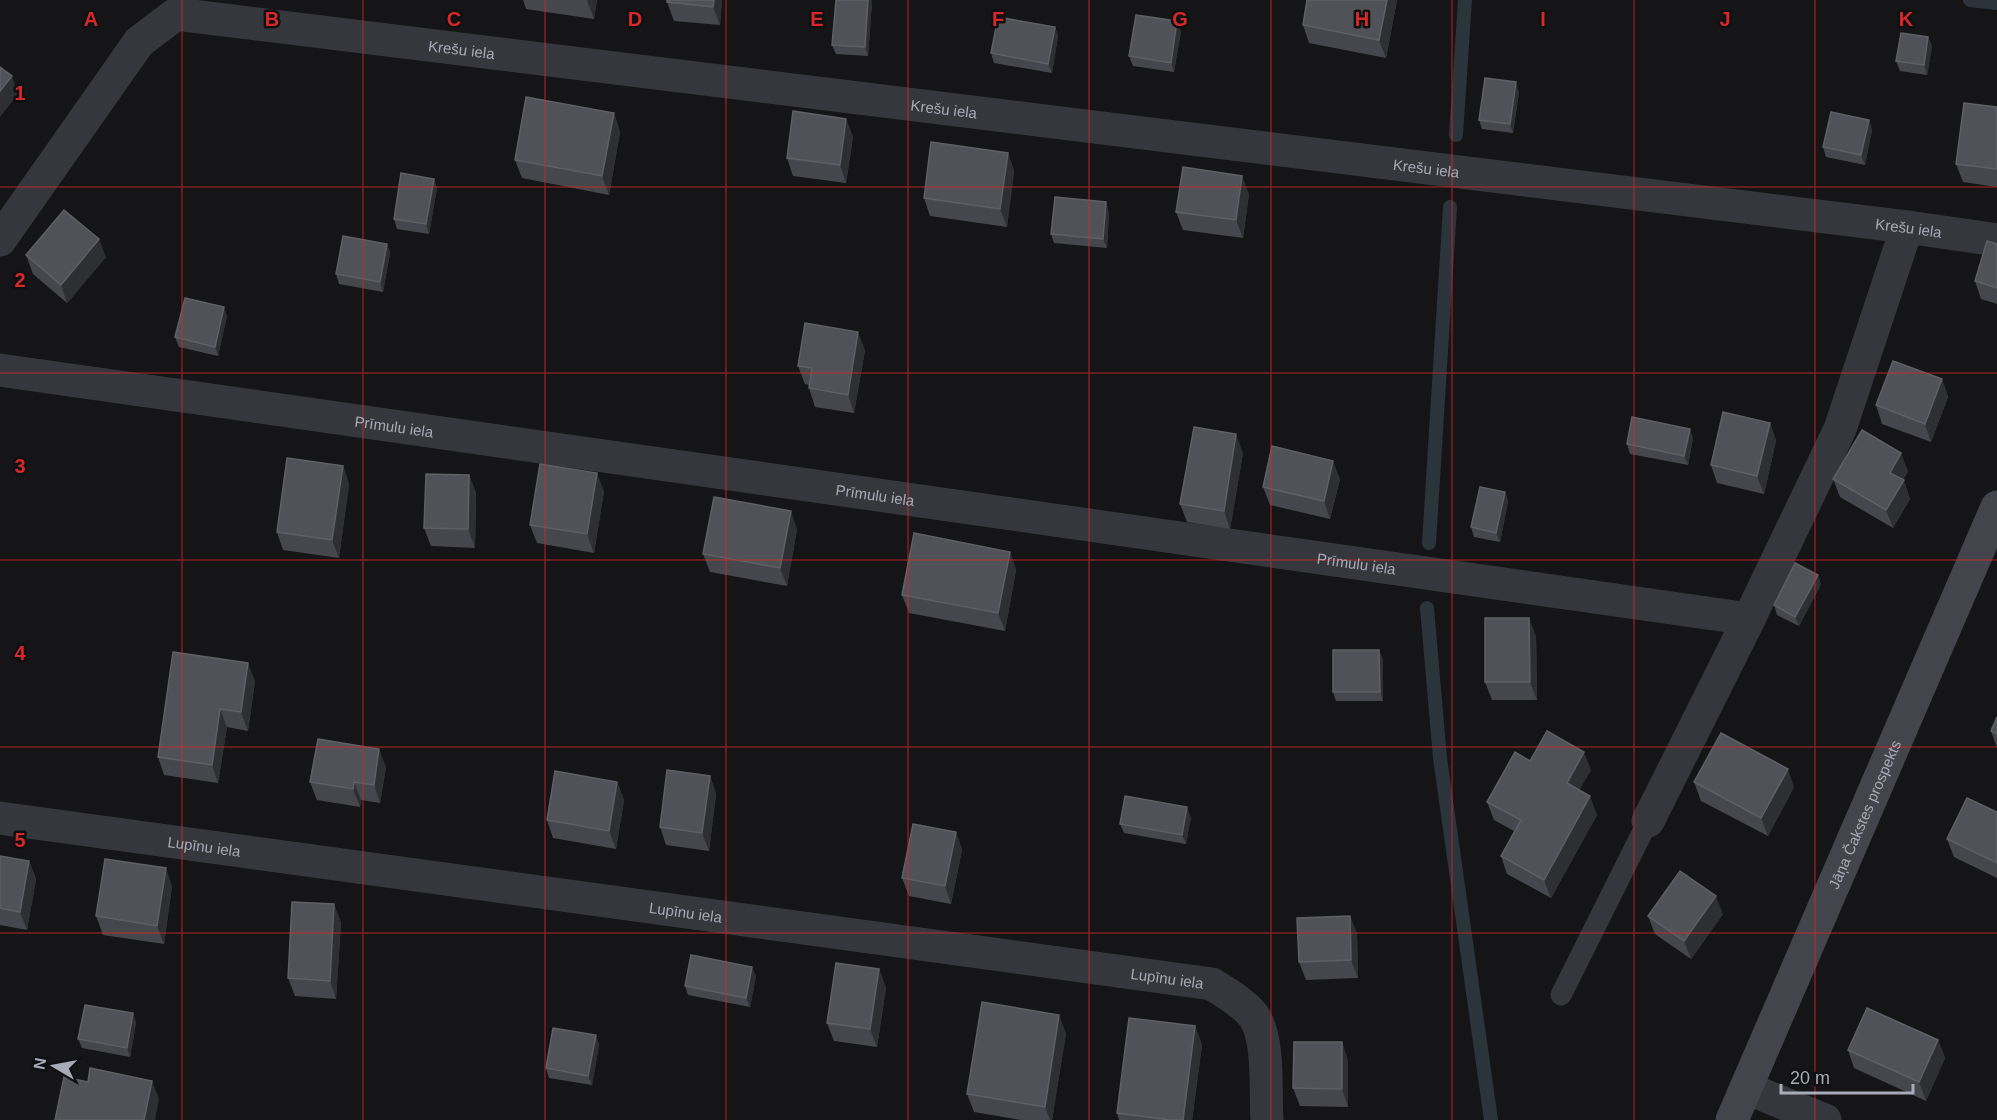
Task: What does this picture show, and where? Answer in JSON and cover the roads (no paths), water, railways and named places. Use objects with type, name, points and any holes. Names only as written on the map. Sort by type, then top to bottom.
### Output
[{"type":"street","name":"Krešu iela","points":[[0,240],[139,42],[176,14],[1907,227],[1997,240]]},
{"type":"street","points":[[1648,821],[1749,619],[1840,429],[1907,227]]},
{"type":"street","name":"Prīmulu iela","points":[[0,370],[1749,619]]},
{"type":"street","name":"Jāņa Čakstes prospekts","points":[[1732,1120],[1997,507]]},
{"type":"street","name":"Lupīnu iela","points":[[0,818],[1212,984],[1233,998],[1253,1016],[1264,1043],[1267,1120]]},
{"type":"street","points":[[1746,1088],[1825,1120]]},
{"type":"lane","points":[[1562,995],[1648,821]]},
{"type":"waterway","points":[[1456,135],[1465,0]]},
{"type":"waterway","points":[[1970,0],[1997,3]]},
{"type":"waterway","points":[[1429,543],[1450,207]]},
{"type":"waterway","points":[[1427,608],[1440,758],[1491,1120]]}]
